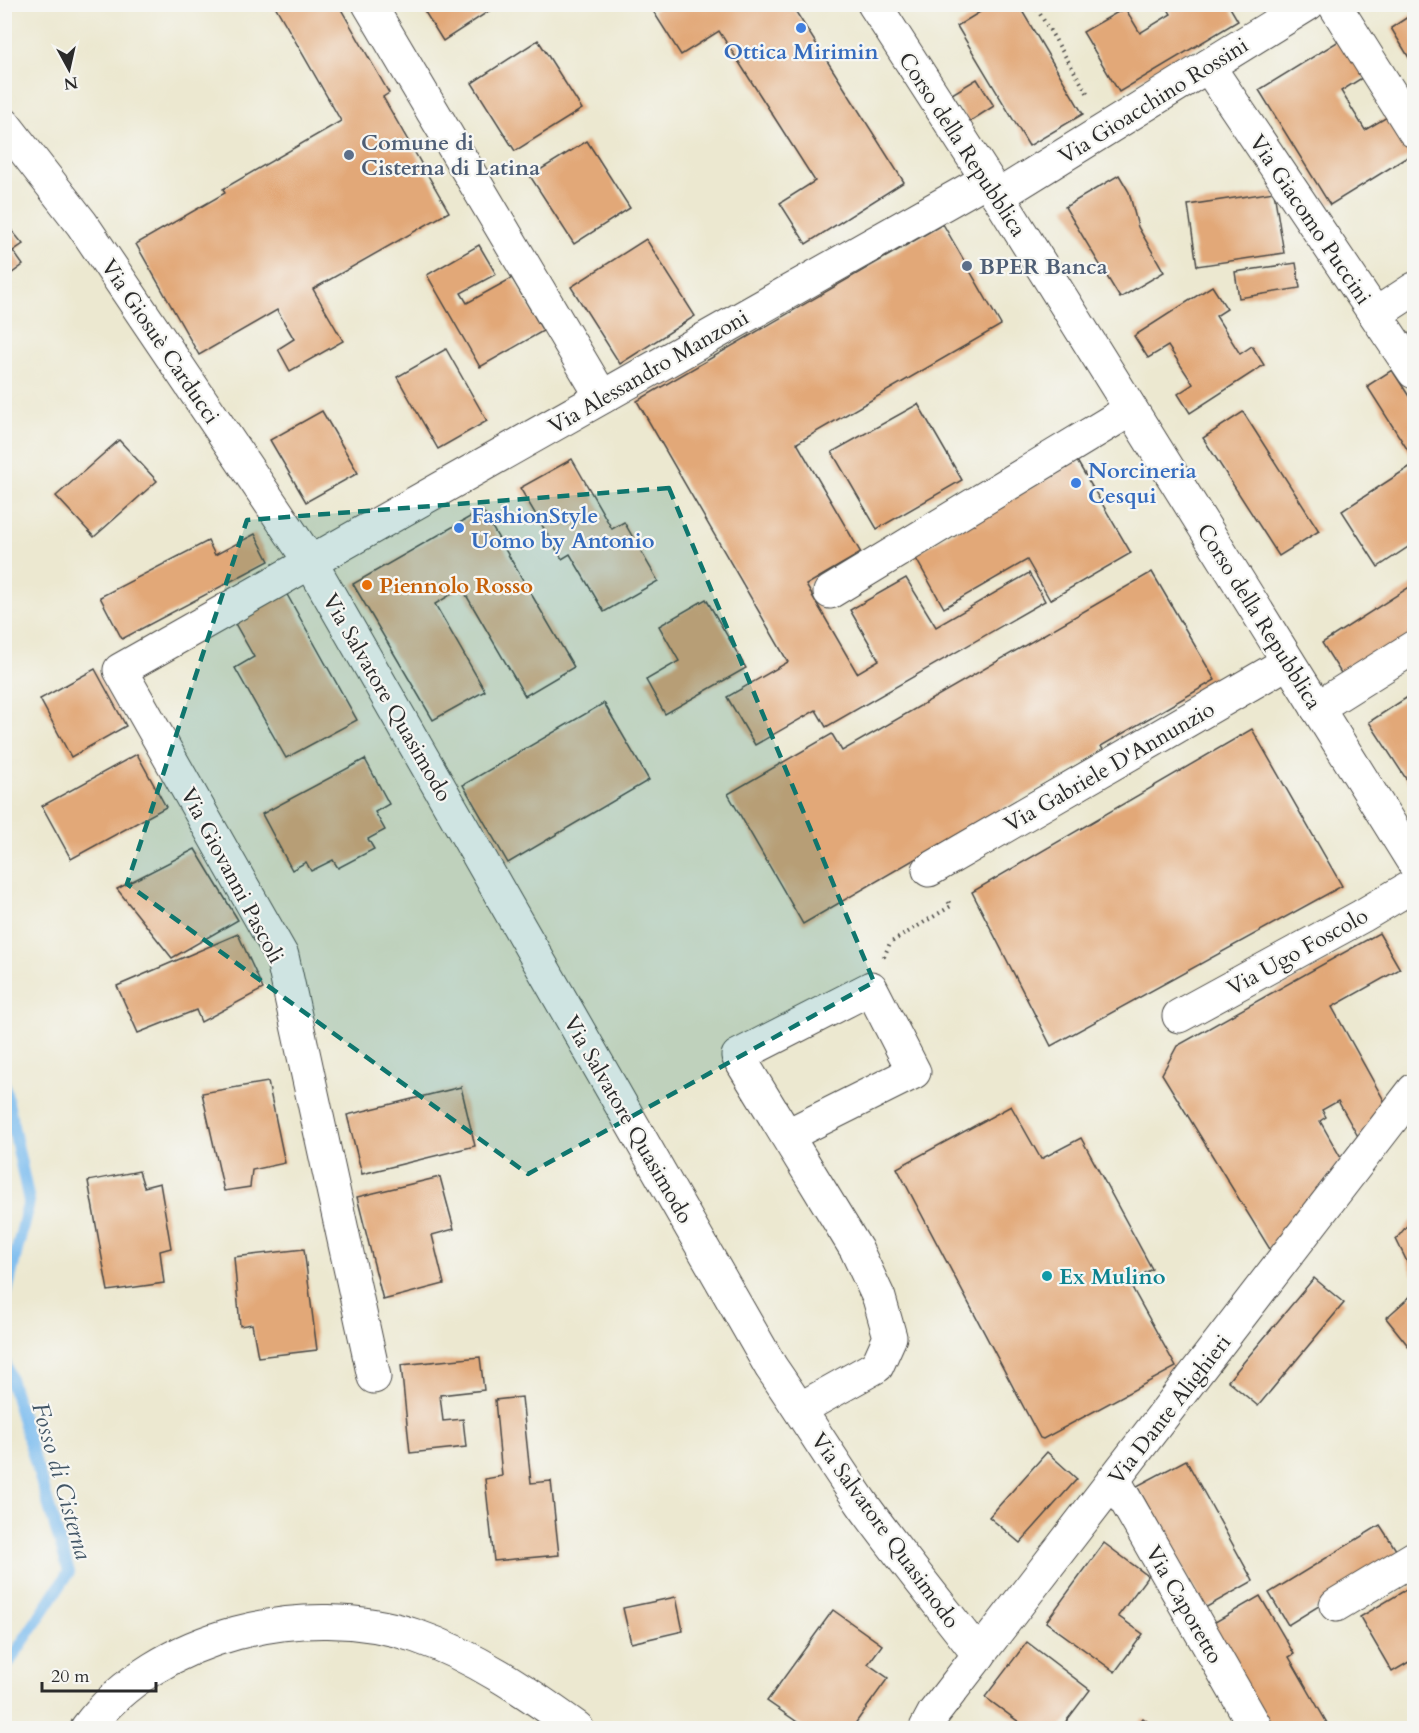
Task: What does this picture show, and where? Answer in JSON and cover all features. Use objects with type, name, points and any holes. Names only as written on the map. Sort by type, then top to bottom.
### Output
[{"type":"street","points":[[369,4],[602,397]]},
{"type":"street","name":"Via Gioacchino Rossini","points":[[992,188],[1108,128],[1308,4]]},
{"type":"street","points":[[1334,4],[1414,131]]},
{"type":"street","name":"Corso della Repubblica","points":[[880,7],[1414,863]]},
{"type":"street","name":"Via Giacomo Puccini","points":[[1208,66],[1414,372]]},
{"type":"street","name":"Via Giosuè Carducci","points":[[4,124],[82,224],[310,563]]},
{"type":"street","name":"Via Alessandro Manzoni","points":[[310,563],[602,397],[992,188]]},
{"type":"street","points":[[1376,314],[1414,289]]},
{"type":"street","points":[[830,592],[1130,410]]},
{"type":"street","name":"Via Giovanni Pascoli","points":[[310,563],[120,670],[282,956],[375,1377]]},
{"type":"street","name":"Via Salvatore Quasimodo","points":[[310,563],[771,1367],[864,1507],[979,1655]]},
{"type":"street","points":[[1317,708],[1414,647]]},
{"type":"street","name":"Via Gabriele D'Annunzio","points":[[929,870],[1288,662]]},
{"type":"street","name":"Via Ugo Foscolo","points":[[1179,1016],[1414,885]]},
{"type":"street","points":[[788,1135],[914,1072],[871,988],[738,1056],[856,1250],[879,1298],[890,1337],[877,1366],[800,1409]]},
{"type":"street","name":"Via Dante Alighieri","points":[[926,1728],[934,1713],[1414,1090]]},
{"type":"street","name":"Via Caporetto","points":[[1114,1480],[1256,1728]]},
{"type":"street","points":[[1336,1605],[1414,1558]]},
{"type":"street","points":[[87,1728],[111,1700],[128,1685],[188,1650],[237,1632],[294,1623],[351,1623],[391,1629],[440,1645],[516,1686],[577,1728]]},
{"type":"path","points":[[1034,4],[1108,128]]},
{"type":"path","points":[[890,944],[951,906]]},
{"type":"highlighted area","points":[[669,488],[874,982],[528,1174],[127,884],[247,520]]},
{"type":"building","name":"Comune di Cisterna di Latina","points":[[274,4],[338,4],[389,93],[383,97],[449,212],[313,289],[343,341],[290,371],[278,349],[294,339],[277,310],[199,355],[136,244],[225,193],[223,189],[341,121]]},
{"type":"building","points":[[420,4],[500,4],[443,41]]},
{"type":"building","points":[[663,4],[791,4],[904,182],[806,244],[780,203],[815,181],[719,31],[681,55],[653,11]]},
{"type":"building","points":[[993,4],[1018,4],[1083,114],[1029,146],[957,26]]},
{"type":"building","points":[[1165,4],[1228,4],[1238,21],[1119,92],[1083,32],[1125,8],[1140,33],[1171,14]]},
{"type":"building","points":[[1414,13],[1414,66],[1391,28]]},
{"type":"building","points":[[1342,39],[1365,76],[1341,91],[1365,130],[1394,113],[1414,147],[1414,153],[1330,205],[1259,90]]},
{"type":"building","points":[[538,40],[582,109],[515,151],[472,83]]},
{"type":"building","points":[[977,79],[994,106],[969,122],[952,94]]},
{"type":"building","points":[[587,141],[630,208],[574,244],[530,176]]},
{"type":"building","points":[[1119,175],[1129,192],[1138,227],[1164,272],[1120,298],[1065,207]]},
{"type":"building","points":[[1274,192],[1284,253],[1197,266],[1188,205]]},
{"type":"building","points":[[4,221],[23,244],[13,251],[23,265],[4,279]]},
{"type":"building","points":[[943,224],[1001,325],[797,443],[861,553],[806,585],[857,673],[879,660],[850,610],[906,578],[936,627],[1029,573],[1045,601],[826,727],[816,710],[755,745],[727,697],[788,662],[637,401]]},
{"type":"building","points":[[646,239],[695,316],[620,364],[571,287]]},
{"type":"building","points":[[479,245],[496,274],[461,293],[467,303],[512,278],[543,331],[480,367],[427,275]]},
{"type":"building","points":[[1296,263],[1300,288],[1239,298],[1235,272]]},
{"type":"building","points":[[1212,286],[1227,309],[1216,316],[1240,354],[1252,346],[1264,365],[1190,413],[1178,394],[1193,384],[1168,346],[1148,358],[1134,336]]},
{"type":"building","points":[[446,349],[487,421],[438,449],[397,377]]},
{"type":"building","points":[[1392,370],[1414,404],[1414,460],[1367,386]]},
{"type":"building","points":[[918,404],[962,480],[877,529],[832,452]]},
{"type":"building","points":[[322,411],[358,473],[306,502],[270,440]]},
{"type":"building","points":[[1243,412],[1319,531],[1279,556],[1203,438]]},
{"type":"building","points":[[119,440],[157,481],[94,537],[56,496]]},
{"type":"building","points":[[572,459],[612,529],[624,522],[658,581],[604,612],[570,554],[562,559],[520,488]]},
{"type":"building","points":[[1077,461],[1131,553],[1050,600],[1027,560],[944,608],[914,555]]},
{"type":"building","points":[[1414,464],[1414,543],[1378,567],[1342,511]]},
{"type":"building","points":[[482,510],[574,667],[525,696],[462,588],[435,604],[485,691],[433,720],[353,584]]},
{"type":"building","points":[[255,534],[269,561],[122,639],[100,597],[208,541],[215,555]]},
{"type":"building","points":[[1152,572],[1215,680],[1101,746],[1103,750],[803,924],[728,794],[832,734],[842,751]]},
{"type":"building","points":[[1414,584],[1414,638],[1346,681],[1322,643]]},
{"type":"building","points":[[285,591],[357,720],[286,758],[235,668],[254,657],[233,620]]},
{"type":"building","points":[[706,599],[746,668],[665,714],[646,680],[679,661],[659,626]]},
{"type":"building","points":[[95,669],[126,726],[71,757],[40,699]]},
{"type":"building","points":[[1414,693],[1414,791],[1369,722]]},
{"type":"building","points":[[604,703],[649,780],[508,863],[463,785]]},
{"type":"building","points":[[1252,729],[1342,886],[1051,1046],[972,892]]},
{"type":"building","points":[[137,754],[166,807],[71,859],[42,806]]},
{"type":"building","points":[[365,759],[389,804],[375,812],[385,830],[368,839],[374,849],[338,868],[333,860],[311,871],[306,862],[292,870],[262,814]]},
{"type":"building","points":[[195,849],[238,920],[172,958],[117,889]]},
{"type":"building","points":[[1379,933],[1400,969],[1332,1007],[1387,1106],[1360,1140],[1338,1101],[1322,1110],[1326,1117],[1320,1121],[1342,1160],[1271,1251],[1162,1074],[1177,1046]]},
{"type":"building","points":[[238,934],[263,989],[201,1022],[196,1010],[138,1033],[117,986]]},
{"type":"building","points":[[268,1082],[285,1163],[252,1170],[250,1187],[224,1191],[202,1093]]},
{"type":"building","points":[[461,1087],[475,1146],[362,1174],[347,1115]]},
{"type":"building","name":"Ex Mulino","points":[[1011,1106],[1041,1159],[1081,1138],[1152,1269],[1129,1282],[1176,1367],[1043,1439],[1040,1438],[897,1168]]},
{"type":"building","points":[[139,1171],[144,1187],[160,1183],[171,1248],[160,1251],[164,1283],[108,1291],[88,1181]]},
{"type":"building","points":[[440,1177],[454,1229],[432,1235],[444,1284],[383,1300],[357,1197]]},
{"type":"building","points":[[1414,1217],[1414,1276],[1396,1239]]},
{"type":"building","points":[[304,1249],[317,1350],[258,1357],[252,1324],[240,1326],[234,1257]]},
{"type":"building","points":[[1314,1278],[1344,1303],[1258,1406],[1228,1381]]},
{"type":"building","points":[[1414,1293],[1414,1353],[1386,1318]]},
{"type":"building","points":[[480,1357],[484,1390],[440,1395],[443,1421],[463,1419],[466,1447],[410,1453],[401,1365]]},
{"type":"building","points":[[522,1397],[531,1483],[551,1481],[559,1555],[494,1561],[485,1479],[502,1476],[495,1400]]},
{"type":"building","points":[[1047,1452],[1077,1479],[1020,1543],[989,1517]]},
{"type":"building","points":[[1186,1460],[1253,1581],[1205,1608],[1137,1486]]},
{"type":"building","points":[[1414,1484],[1414,1504],[1406,1489]]},
{"type":"building","points":[[1380,1525],[1400,1556],[1288,1625],[1269,1593]]},
{"type":"building","points":[[1104,1543],[1148,1576],[1118,1616],[1143,1634],[1115,1672],[1046,1622]]},
{"type":"building","points":[[1414,1585],[1414,1659],[1392,1672],[1360,1617]]},
{"type":"building","points":[[1260,1596],[1294,1654],[1289,1657],[1327,1723],[1318,1728],[1271,1728],[1210,1625]]},
{"type":"building","points":[[676,1597],[683,1631],[631,1643],[623,1608]]},
{"type":"building","points":[[833,1610],[882,1645],[868,1664],[888,1678],[852,1728],[806,1728],[767,1701]]},
{"type":"building","points":[[1027,1642],[1090,1690],[1061,1728],[1027,1728],[985,1697]]},
{"type":"building","points":[[1143,1718],[1156,1728],[1135,1728]]},
{"type":"waterway","name":"Fosso di Cisterna","points":[[4,1084],[29,1201],[4,1303]]},
{"type":"waterway","name":"Fosso di Cisterna","points":[[4,1359],[69,1572],[4,1670]]},
{"type":"place","name":"Ottica Mirimin","points":[[801,28]]},
{"type":"place","name":"Comune di Cisterna di Latina","points":[[349,155]]},
{"type":"place","name":"BPER Banca","points":[[967,266]]},
{"type":"place","name":"Norcineria Cesqui","points":[[1076,483]]},
{"type":"place","name":"FashionStyle Uomo by Antonio","points":[[459,528]]},
{"type":"place","name":"Piennolo Rosso","points":[[367,585]]},
{"type":"place","name":"Ex Mulino","points":[[1047,1276]]}]
